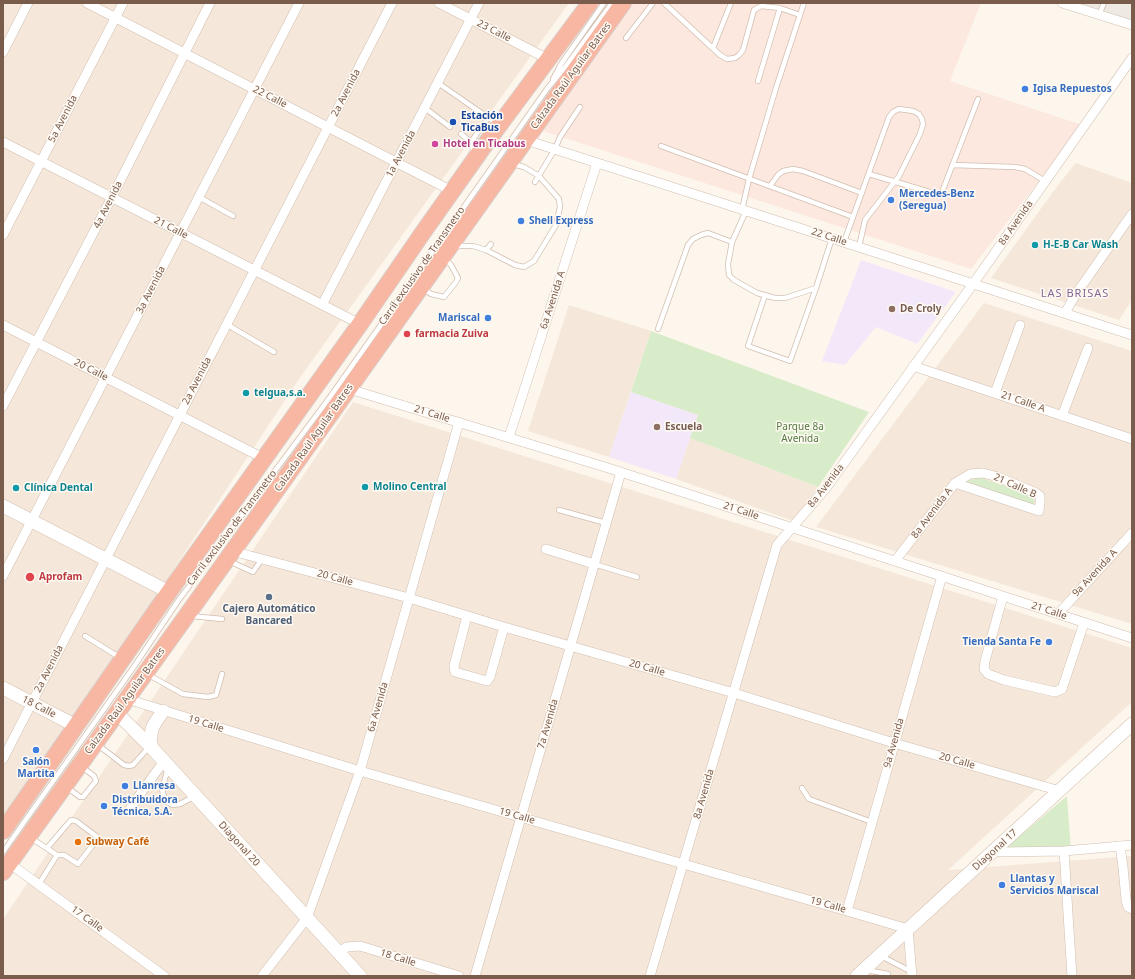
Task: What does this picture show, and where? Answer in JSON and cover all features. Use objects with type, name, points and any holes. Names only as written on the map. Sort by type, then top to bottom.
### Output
[{"type":"highway","points":[[3,831],[169,592],[265,459],[476,158],[494,122],[548,59],[590,3]]},
{"type":"highway","name":"Calzada Raúl Aguilar Batres","points":[[5,862],[28,836],[187,616],[623,3]]},
{"type":"street","points":[[3,52],[28,3]]},
{"type":"street","name":"22 Calle","points":[[87,3],[452,191]]},
{"type":"street","name":"5a Avenida","points":[[3,235],[123,3]]},
{"type":"street","name":"4a Avenida","points":[[3,406],[112,198],[210,3]]},
{"type":"street","name":"3a Avenida","points":[[3,576],[299,3]]},
{"type":"street","name":"2a Avenida","points":[[3,759],[392,3]]},
{"type":"street","name":"23 Calle","points":[[439,3],[548,59]]},
{"type":"street","name":"1a Avenida","points":[[322,305],[479,3]]},
{"type":"street","points":[[1062,3],[1132,26]]},
{"type":"street","name":"8a Avenida","points":[[650,976],[777,545],[826,488],[913,366],[974,284],[1132,58]]},
{"type":"street","name":"22 Calle","points":[[526,140],[1132,335]]},
{"type":"street","name":"21 Calle","points":[[3,142],[360,324]]},
{"type":"street","name":"6a Avenida A","points":[[508,437],[597,163]]},
{"type":"street","points":[[1066,313],[1076,294],[1132,214]]},
{"type":"street","name":"20 Calle","points":[[3,325],[265,459]]},
{"type":"street","points":[[995,393],[1020,325]]},
{"type":"street","points":[[1062,416],[1088,348]]},
{"type":"street","name":"21 Calle A","points":[[913,366],[1132,438]]},
{"type":"street","name":"21 Calle","points":[[349,389],[621,472],[1132,638]]},
{"type":"street","name":"6a Avenida","points":[[262,976],[307,918],[360,771],[459,422]]},
{"type":"street","name":"7a Avenida","points":[[475,976],[621,472]]},
{"type":"street","name":"21 Calle B","points":[[955,483],[1039,511],[1040,496],[1036,493],[998,477],[983,473],[976,474]]},
{"type":"street","name":"8a Avenida A","points":[[895,561],[955,483],[970,474],[976,474]]},
{"type":"street","points":[[3,506],[169,592]]},
{"type":"street","name":"9a Avenida A","points":[[1058,614],[1130,538]]},
{"type":"street","points":[[546,549],[594,564]]},
{"type":"street","name":"20 Calle","points":[[229,556],[262,559],[409,598],[734,693],[894,743],[1060,791]]},
{"type":"street","name":"9a Avenida","points":[[847,911],[942,576]]},
{"type":"street","points":[[1003,596],[984,669],[988,674],[1004,680],[1055,692],[1062,689],[1084,623]]},
{"type":"street","points":[[467,616],[454,666],[455,672],[487,682],[504,627]]},
{"type":"street","name":"18 Calle","points":[[3,688],[76,726]]},
{"type":"street","name":"19 Calle","points":[[127,699],[360,771],[908,929]]},
{"type":"street","points":[[151,747],[150,741],[153,726],[163,711]]},
{"type":"street","name":"Diagonal 20","points":[[117,713],[151,747],[360,976]]},
{"type":"street","name":"Diagonal 17","points":[[861,973],[1132,724]]},
{"type":"street","points":[[130,807],[166,764]]},
{"type":"street","points":[[995,850],[1001,852],[1064,852],[1132,845]]},
{"type":"street","points":[[1120,846],[1128,866],[1126,900],[1128,907],[1132,909]]},
{"type":"street","points":[[1064,852],[1072,976]]},
{"type":"street","name":"17 Calle","points":[[5,862],[39,884],[164,976]]},
{"type":"street","points":[[908,929],[912,974]]},
{"type":"street","name":"18 Calle","points":[[338,952],[347,947],[360,946],[459,976]]},
{"type":"lane","name":"Carril exclusivo de Transmetro","points":[[547,89],[561,64],[604,3]]},
{"type":"lane","name":"Carril exclusivo de Transmetro","points":[[5,862],[178,601],[330,397],[547,89],[612,3]]},
{"type":"lane","points":[[626,38],[653,3]]},
{"type":"lane","points":[[664,3],[720,55],[727,59],[735,58],[743,50],[754,10],[761,6],[780,8],[800,15]]},
{"type":"lane","points":[[713,48],[731,3]]},
{"type":"lane","points":[[804,3],[776,88],[749,178],[744,210],[732,242],[728,264],[729,275],[734,280],[757,293],[775,298],[785,298],[816,288]]},
{"type":"lane","points":[[1099,15],[1104,3]]},
{"type":"lane","points":[[758,82],[780,8]]},
{"type":"lane","points":[[438,83],[494,122],[471,142]]},
{"type":"lane","points":[[869,174],[940,194],[944,190],[952,165],[978,99]]},
{"type":"lane","points":[[425,108],[450,127]]},
{"type":"lane","points":[[535,182],[555,149],[560,137],[580,108]]},
{"type":"lane","points":[[844,242],[889,117],[893,112],[899,109],[913,110],[919,114],[922,119],[920,134],[899,176],[865,220],[859,247]]},
{"type":"lane","points":[[461,134],[471,142],[476,158]]},
{"type":"lane","points":[[661,146],[853,217]]},
{"type":"lane","points":[[421,287],[431,294],[444,297],[456,282],[458,278],[446,251],[473,246],[486,250],[515,265],[524,267],[534,262],[556,225],[560,207],[559,199],[539,176],[524,167],[509,163]]},
{"type":"lane","points":[[952,165],[1015,167],[1025,169],[1045,181]]},
{"type":"lane","points":[[770,186],[783,171],[793,169],[803,171],[862,193]]},
{"type":"lane","points":[[199,197],[233,216]]},
{"type":"lane","points":[[658,329],[688,245],[693,239],[708,233],[732,242]]},
{"type":"lane","points":[[765,295],[748,346],[790,361],[832,238]]},
{"type":"lane","points":[[486,250],[490,244]]},
{"type":"lane","points":[[226,324],[274,352]]},
{"type":"lane","points":[[559,510],[606,523]]},
{"type":"lane","points":[[229,556],[253,572],[262,559]]},
{"type":"lane","points":[[594,564],[637,577]]},
{"type":"lane","points":[[187,616],[222,619]]},
{"type":"lane","points":[[85,636],[123,659]]},
{"type":"lane","points":[[145,673],[184,694],[208,697],[216,695],[222,674]]},
{"type":"lane","points":[[95,743],[124,765],[130,766],[133,765],[151,747]]},
{"type":"lane","points":[[166,764],[162,790],[164,797],[168,802],[173,805],[180,804],[196,796]]},
{"type":"lane","points":[[64,786],[80,797],[83,797],[96,781],[94,776],[79,765]]},
{"type":"lane","points":[[802,788],[809,799],[872,822]]},
{"type":"lane","points":[[28,836],[57,855],[64,855],[78,864],[97,838],[76,821],[71,820],[47,848]]},
{"type":"lane","points":[[39,884],[57,855]]},
{"type":"lane","points":[[880,956],[912,974]]},
{"type":"lane","points":[[861,973],[888,974]]},
{"type":"shaded area","points":[[3,3],[569,3],[299,379],[3,829]]},
{"type":"shaded area","name":"Mercedes-Benz (Seregua)","points":[[632,3],[981,3],[950,81],[1082,125],[971,269],[543,131]]},
{"type":"shaded area","points":[[1073,3],[1132,3],[1132,23]]},
{"type":"shaded area","points":[[1076,163],[1132,183],[1132,300],[1119,320],[991,278],[1058,185]]},
{"type":"shaded area","name":"De Croly","points":[[861,260],[956,292],[917,344],[876,327],[845,365],[822,361]]},
{"type":"shaded area","points":[[984,303],[1132,351],[1132,624],[816,527]]},
{"type":"shaded area","points":[[569,305],[651,331],[609,457],[528,431]]},
{"type":"shaded area","name":"Escuela","points":[[631,392],[698,415],[676,479],[609,457]]},
{"type":"shaded area","points":[[353,402],[1132,648],[1132,702],[948,870],[1132,856],[1132,976],[3,976],[3,919]]},
{"type":"shaded area","points":[[690,438],[818,487],[796,522],[676,479]]},
{"type":"green space","name":"Parque 8a Avenida","points":[[651,331],[869,412],[818,487],[690,438],[698,415],[631,392]]},
{"type":"green space","points":[[978,477],[1033,496],[1035,506],[967,482]]},
{"type":"green space","points":[[1067,796],[1071,851],[1001,852]]},
{"type":"place","name":"Igisa Repuestos","points":[[1025,89]]},
{"type":"place","name":"Estación TicaBus","points":[[453,122]]},
{"type":"place","name":"Hotel en Ticabus","points":[[435,144]]},
{"type":"place","name":"Mercedes-Benz (Seregua)","points":[[891,200]]},
{"type":"place","name":"Shell Express","points":[[521,221]]},
{"type":"place","name":"H-E-B Car Wash","points":[[1035,245]]},
{"type":"place","name":"De Croly","points":[[892,309]]},
{"type":"place","name":"Mariscal","points":[[488,318]]},
{"type":"place","name":"farmacia Zuiva","points":[[407,334]]},
{"type":"place","name":"telgua,s.a.","points":[[246,393]]},
{"type":"place","name":"Escuela","points":[[657,427]]},
{"type":"place","name":"Molino Central","points":[[365,487]]},
{"type":"place","name":"Clínica Dental","points":[[16,488]]},
{"type":"place","name":"Aprofam","points":[[30,577]]},
{"type":"place","name":"Cajero Automático Bancared","points":[[269,597]]},
{"type":"place","name":"Tienda Santa Fe","points":[[1049,642]]},
{"type":"place","name":"Salón Martita","points":[[36,750]]},
{"type":"place","name":"Llanresa","points":[[125,786]]},
{"type":"place","name":"Distribuidora Técnica, S.A.","points":[[104,806]]},
{"type":"place","name":"Subway Café","points":[[78,842]]},
{"type":"place","name":"Llantas y Servicios Mariscal","points":[[1002,885]]},
{"type":"district","name":"LAS BRISAS","points":[[1075,294]]}]
